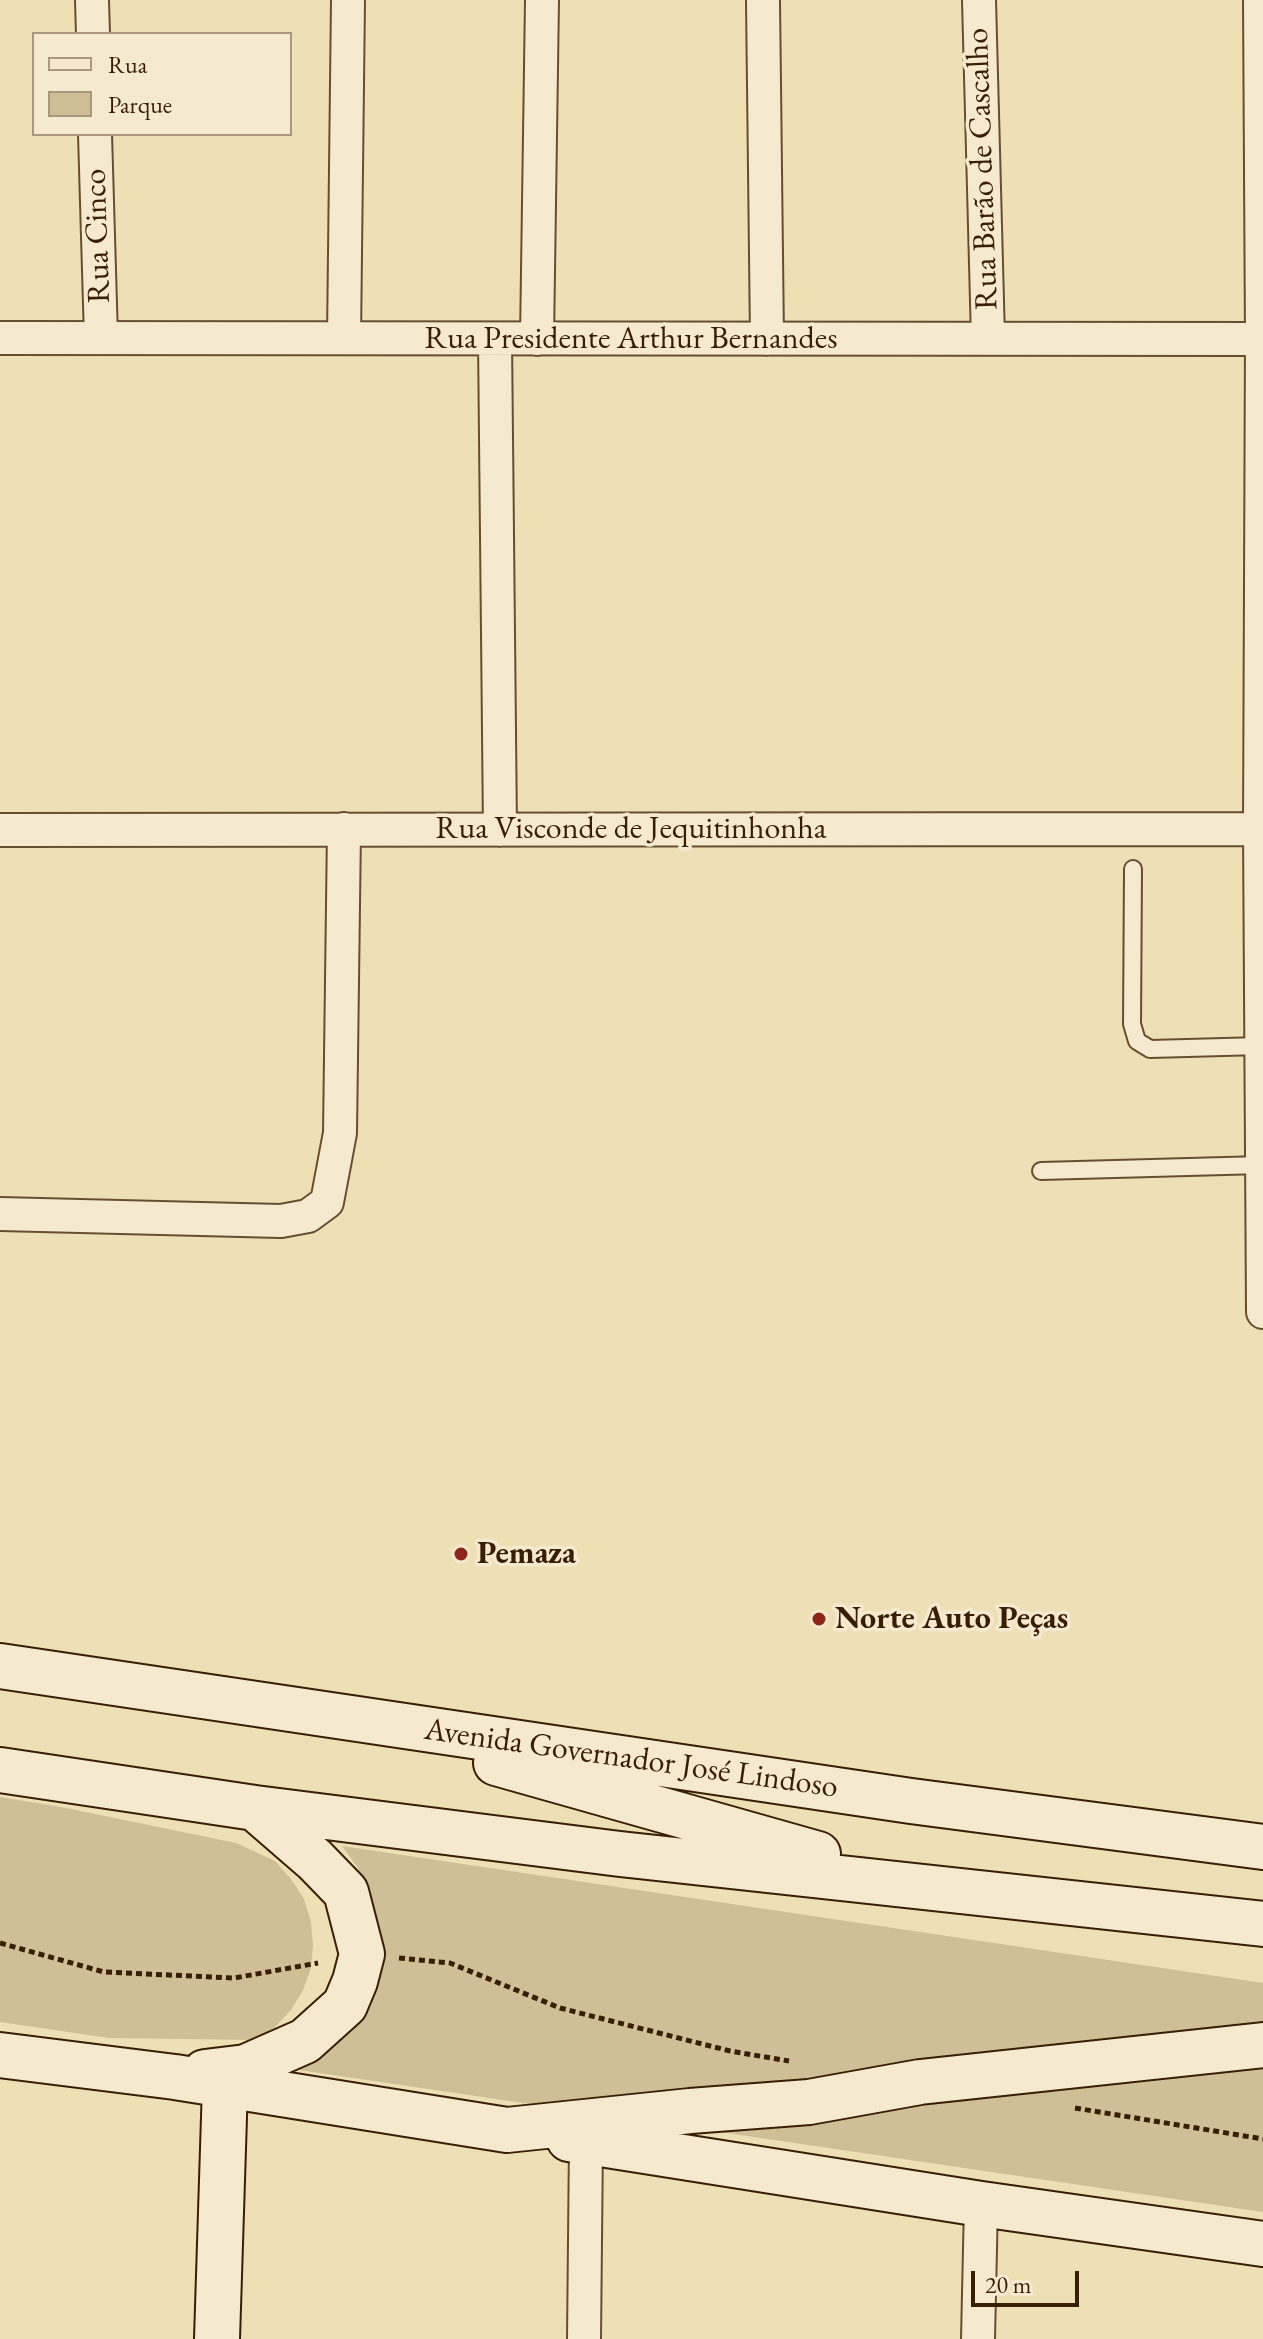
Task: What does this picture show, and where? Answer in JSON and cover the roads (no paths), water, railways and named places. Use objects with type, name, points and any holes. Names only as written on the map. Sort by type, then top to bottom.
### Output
[{"type":"main road","name":"Avenida Governador José Lindoso","points":[[0,1666],[911,1801],[1263,1847]]},
{"type":"main road","points":[[323,1714],[936,1888]]},
{"type":"main road","points":[[0,1770],[255,1808],[620,1854],[1263,1924]]},
{"type":"main road","points":[[175,2077],[246,2067],[305,2041],[345,2005],[355,1981],[362,1954],[346,1892],[315,1860],[255,1808]]},
{"type":"main road","points":[[507,2130],[809,2102],[920,2082],[1263,2045]]},
{"type":"main road","points":[[0,2055],[175,2077],[981,2204],[1263,2244]]},
{"type":"main road","points":[[217,2339],[225,2085]]},
{"type":"street","points":[[344,338],[348,0]]},
{"type":"street","points":[[537,339],[542,0]]},
{"type":"street","points":[[763,0],[767,339]]},
{"type":"street","name":"Rua Barão de Cascalho","points":[[979,0],[988,339]]},
{"type":"street","points":[[1260,0],[1263,1312]]},
{"type":"street","points":[[92,1],[93,32]]},
{"type":"street","name":"Rua Cinco","points":[[95,136],[101,338]]},
{"type":"street","name":"Rua Presidente Arthur Bernandes","points":[[0,338],[1262,339]]},
{"type":"street","points":[[495,339],[500,830]]},
{"type":"street","points":[[0,1214],[281,1221],[308,1216],[327,1202],[340,1133],[344,829]]},
{"type":"street","name":"Rua Visconde de Jequitinhonha","points":[[0,830],[1261,829]]},
{"type":"street","points":[[584,2339],[586,2142]]},
{"type":"street","points":[[978,2339],[981,2204]]},
{"type":"lane","points":[[1133,869],[1132,1024],[1137,1041],[1150,1049],[1261,1046]]},
{"type":"lane","points":[[1041,1171],[1262,1165]]},
{"type":"place","name":"Pemaza","points":[[461,1554]]},
{"type":"place","name":"Norte Auto Peças","points":[[819,1619]]}]
